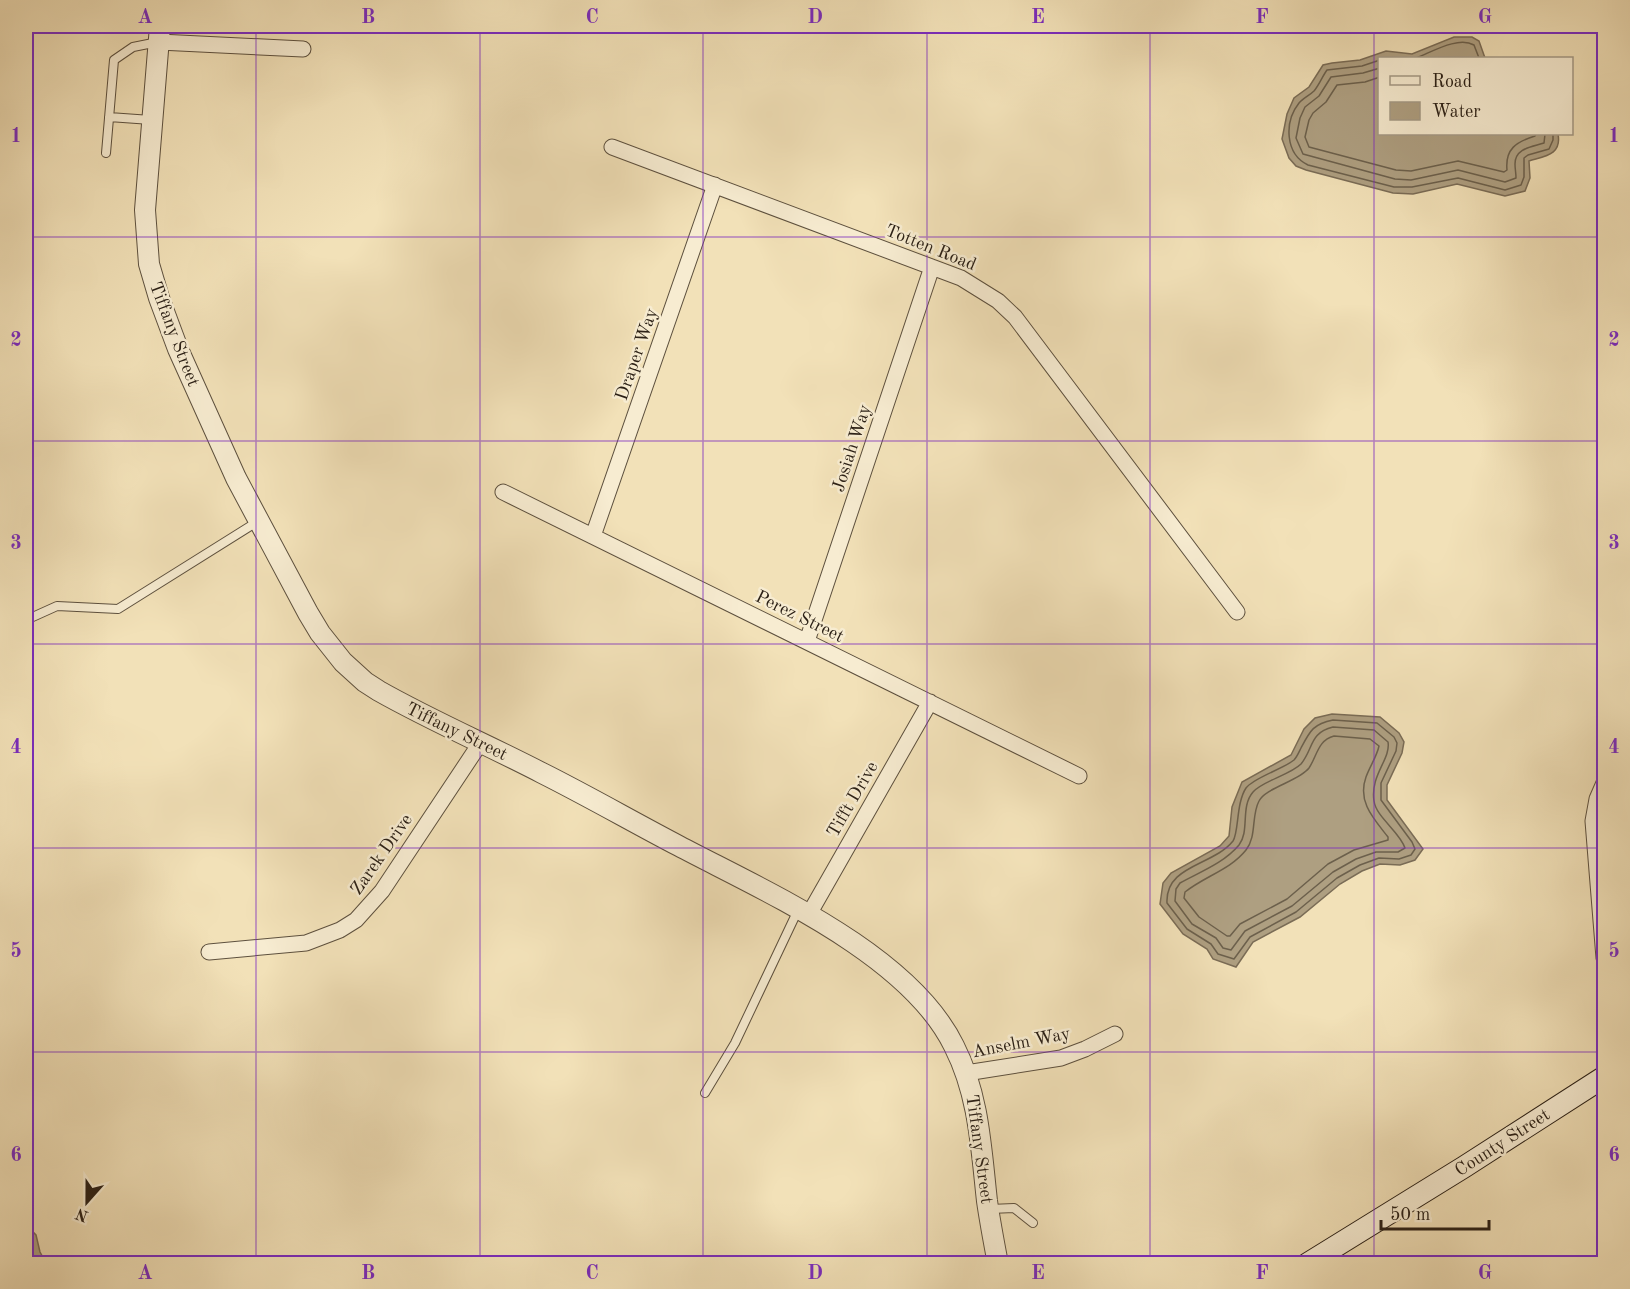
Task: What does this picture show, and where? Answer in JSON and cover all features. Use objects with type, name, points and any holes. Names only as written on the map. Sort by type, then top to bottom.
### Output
[{"type":"main road","name":"County Street","points":[[1307,1263],[1605,1077]]},
{"type":"street","points":[[160,34],[303,49]]},
{"type":"street","name":"Tiffany Street","points":[[160,34],[145,210],[149,264],[178,349],[236,478],[314,623],[343,662],[379,692],[481,742],[753,883],[873,957],[912,989],[941,1024],[953,1043],[974,1098],[998,1263]]},
{"type":"street","name":"Totten Road","points":[[612,147],[961,278],[998,301],[1015,317],[1237,612]]},
{"type":"street","name":"Draper Way","points":[[593,536],[715,185]]},
{"type":"street","name":"Josiah Way","points":[[807,641],[932,267]]},
{"type":"street","name":"Perez Street","points":[[503,492],[1079,776]]},
{"type":"street","name":"Tifft Drive","points":[[803,913],[930,702]]},
{"type":"street","name":"Zarek Drive","points":[[209,952],[306,944],[340,930],[356,920],[382,891],[481,742]]},
{"type":"street","points":[[1605,783],[1597,799],[1593,821],[1605,958]]},
{"type":"street","name":"Anselm Way","points":[[966,1073],[1061,1058],[1116,1034]]},
{"type":"lane","points":[[106,153],[114,60],[133,47],[160,34]]},
{"type":"lane","points":[[109,117],[152,120]]},
{"type":"lane","points":[[26,620],[57,606],[118,609],[259,521]]},
{"type":"lane","points":[[705,1093],[735,1043],[803,913]]},
{"type":"lane","points":[[989,1210],[1014,1208],[1033,1223]]},
{"type":"water","points":[[1454,37],[1472,37],[1479,41],[1485,57],[1378,57],[1378,135],[1558,135],[1559,141],[1551,154],[1529,161],[1530,178],[1525,191],[1505,196],[1457,184],[1413,194],[1393,193],[1306,170],[1296,166],[1289,158],[1282,139],[1287,114],[1294,98],[1309,87],[1323,65],[1360,60],[1386,51],[1412,54]]},
{"type":"water","points":[[1332,714],[1380,717],[1399,733],[1404,742],[1402,753],[1387,785],[1387,800],[1423,849],[1415,860],[1400,865],[1380,864],[1340,884],[1300,917],[1253,942],[1236,967],[1213,959],[1207,949],[1183,934],[1160,904],[1163,883],[1171,873],[1220,846],[1229,836],[1232,807],[1242,782],[1291,755],[1304,729],[1315,718]]},
{"type":"water","points":[[26,1225],[36,1235],[40,1252],[46,1263],[26,1263]]}]
